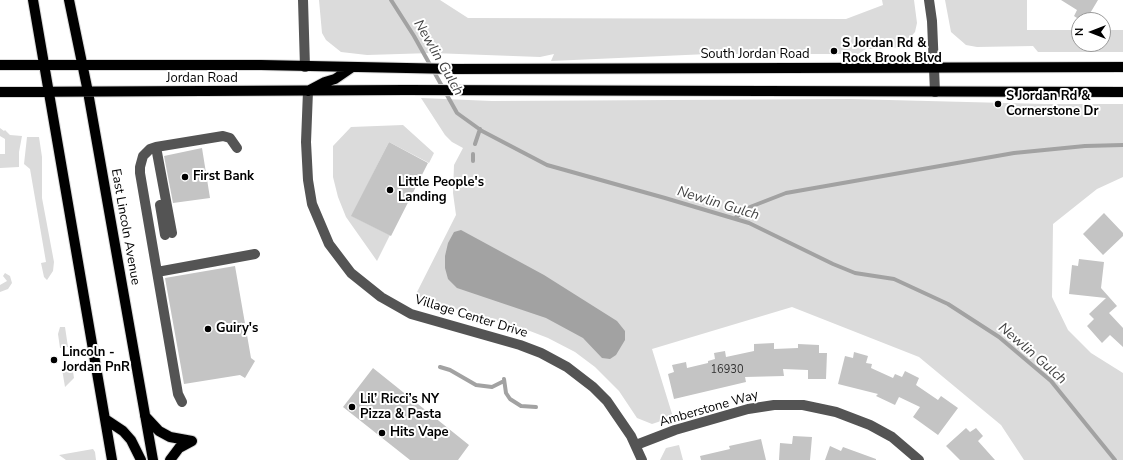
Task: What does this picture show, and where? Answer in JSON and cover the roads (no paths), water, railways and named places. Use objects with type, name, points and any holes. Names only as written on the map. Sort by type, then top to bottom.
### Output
[{"type":"main road","points":[[33,0],[112,460]]},
{"type":"main road","name":"East Lincoln Avenue","points":[[69,0],[88,92],[153,460]]},
{"type":"main road","name":"Jordan Road","points":[[0,65],[243,65],[388,68]]},
{"type":"main road","name":"South Jordan Road","points":[[388,68],[1123,67]]},
{"type":"main road","points":[[308,91],[320,84],[335,80],[351,68]]},
{"type":"main road","name":"Jordan Road","points":[[0,92],[404,90],[935,92]]},
{"type":"main road","points":[[935,92],[1123,92]]},
{"type":"main road","points":[[145,416],[159,431],[170,437],[192,441],[179,448],[170,460]]},
{"type":"main road","points":[[105,419],[123,431],[131,440],[141,460]]},
{"type":"street","points":[[303,0],[306,28],[305,67]]},
{"type":"street","points":[[929,0],[932,21],[935,92]]},
{"type":"street","name":"Village Center Drive","points":[[308,91],[306,142],[308,180],[312,204],[327,240],[351,273],[377,295],[411,314],[520,345],[541,353],[567,367],[593,387],[620,417],[636,445],[642,460]]},
{"type":"street","points":[[182,402],[178,394],[140,167],[143,156],[153,148],[223,136],[230,138],[238,148]]},
{"type":"street","points":[[153,148],[168,234]]},
{"type":"street","points":[[157,272],[255,254]]},
{"type":"street","name":"Amberstone Way","points":[[636,445],[675,430],[748,409],[774,405],[803,405],[836,412],[870,425],[892,437],[919,460]]},
{"type":"waterway","name":"Newlin Gulch","points":[[391,0],[414,36],[457,113],[482,131],[547,165],[749,223],[833,264],[855,273],[894,279],[948,304],[999,337],[1051,381],[1115,460]]},
{"type":"waterway","points":[[475,144],[480,129]]},
{"type":"waterway","points":[[735,218],[750,207],[786,193],[1014,153],[1085,146],[1123,145]]},
{"type":"waterway","points":[[473,154],[473,161]]},
{"type":"waterway","points":[[440,367],[450,370],[476,385],[492,387],[504,381]]},
{"type":"waterway","points":[[504,379],[506,393],[510,399],[521,406],[536,407]]},
{"type":"place","name":"S Jordan Rd & Rock Brook Blvd","points":[[834,51]]},
{"type":"place","name":"S Jordan Rd & Cornerstone Dr","points":[[998,104]]},
{"type":"place","name":"First Bank","points":[[185,177]]},
{"type":"place","name":"Little People's Landing","points":[[390,190]]},
{"type":"place","name":"Guiry's","points":[[208,329]]},
{"type":"place","name":"Lincoln - Jordan PnR","points":[[54,360]]},
{"type":"place","name":"Lil’ Ricci’s NY Pizza & Pasta","points":[[352,407]]},
{"type":"place","name":"Hits Vape","points":[[382,433]]}]
